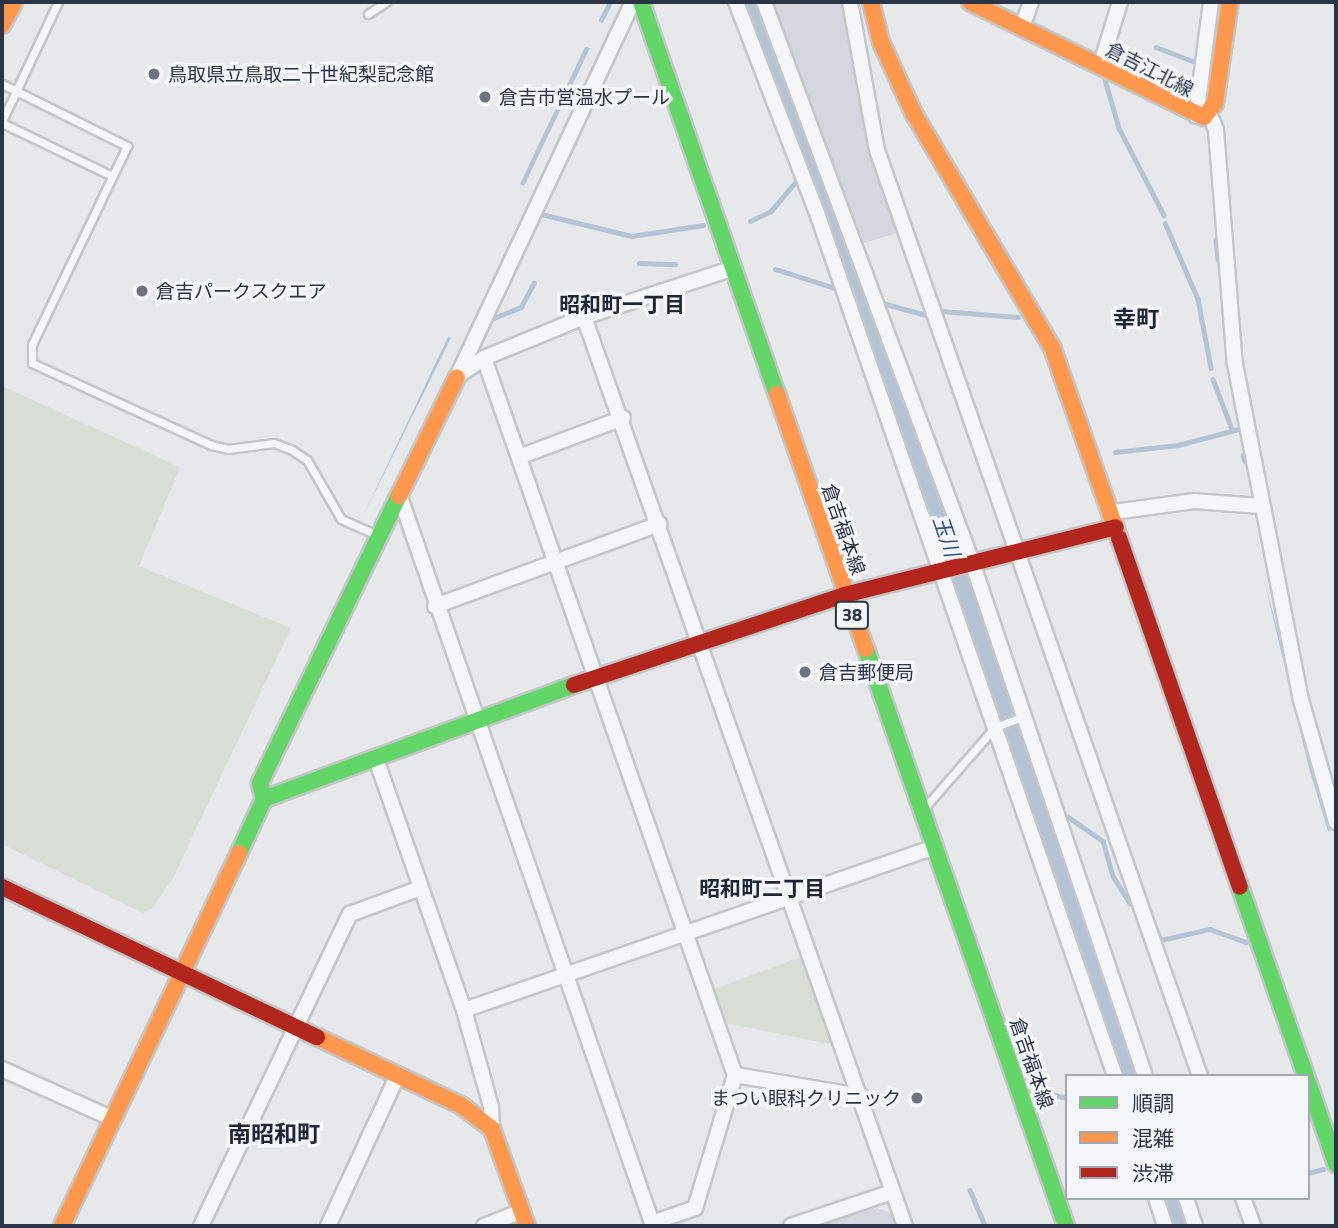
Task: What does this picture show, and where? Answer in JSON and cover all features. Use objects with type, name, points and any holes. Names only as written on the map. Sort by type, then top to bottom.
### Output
[{"type":"street","points":[[2,25],[13,2]]},
{"type":"street","points":[[62,1226],[178,974],[264,799],[260,783],[457,376],[633,2]]},
{"type":"street","name":"倉吉福本線","points":[[641,2],[1066,1226]]},
{"type":"street","points":[[736,2],[816,210],[1114,1074]]},
{"type":"street","points":[[764,2],[972,562],[1022,718],[1144,1074]]},
{"type":"street","points":[[850,2],[877,150],[1199,1074]]},
{"type":"street","points":[[871,2],[881,42],[914,114],[1052,347],[1305,1074]]},
{"type":"street","name":"倉吉江北線","points":[[970,2],[1203,115],[1230,2]]},
{"type":"street","points":[[1022,27],[1031,2]]},
{"type":"street","points":[[1100,67],[1120,2]]},
{"type":"street","points":[[1211,2],[1203,115],[1216,130],[1235,364],[1260,506],[1301,700],[1336,822]]},
{"type":"street","points":[[457,376],[484,358],[584,317],[734,268]]},
{"type":"street","points":[[584,317],[623,418],[905,1226]]},
{"type":"street","points":[[399,494],[435,606],[566,972],[652,1225],[695,1208],[735,1074],[484,358]]},
{"type":"street","points":[[519,457],[623,418]]},
{"type":"street","points":[[264,799],[597,677],[845,595],[1017,552],[1114,520],[1181,502],[1260,506]]},
{"type":"street","points":[[435,606],[659,524]]},
{"type":"street","points":[[376,759],[418,889],[464,1010],[491,1107],[492,1129],[524,1219],[484,1226]]},
{"type":"street","points":[[464,1010],[566,972],[934,846]]},
{"type":"street","points":[[2,887],[178,974],[462,1106],[492,1129]]},
{"type":"street","points":[[201,1226],[350,914],[418,889]]},
{"type":"street","points":[[2,1069],[113,1119]]},
{"type":"street","points":[[735,1074],[861,1096]]},
{"type":"street","points":[[328,1226],[397,1077]]},
{"type":"street","points":[[1310,1088],[1336,1164]]},
{"type":"street","points":[[791,1226],[892,1192]]},
{"type":"street","points":[[1157,1200],[1165,1226]]},
{"type":"street","points":[[1187,1200],[1195,1226]]},
{"type":"street","points":[[1244,1200],[1253,1226]]},
{"type":"lane","points":[[58,2],[2,122],[112,176]]},
{"type":"lane","points":[[368,14],[386,2]]},
{"type":"lane","points":[[2,84],[127,146],[32,344],[32,363],[211,445],[228,449],[274,443],[292,450],[307,460],[341,519],[379,536]]},
{"type":"lane","points":[[922,810],[995,727],[1022,718]]},
{"type":"shaded area","points":[[769,2],[841,2],[870,151],[898,233],[860,244]]},
{"type":"shaded area","points":[[2,386],[180,467],[139,566],[291,628],[172,880],[152,908],[143,913],[2,844]]},
{"type":"shaded area","points":[[803,956],[834,1045],[721,1022],[712,990]]},
{"type":"shaded area","points":[[877,1208],[894,1214],[900,1226],[816,1226]]},
{"type":"water","name":"玉川","points":[[741,2],[757,2],[950,518],[1138,1074],[1119,1074],[931,516]]},
{"type":"water","points":[[585,47],[590,48],[524,186],[520,184]]},
{"type":"water","points":[[448,337],[451,338],[363,516]]},
{"type":"water","points":[[1263,576],[1331,830],[1328,831],[1309,768]]},
{"type":"water","points":[[1161,1200],[1180,1200],[1188,1226],[1169,1226]]},
{"type":"waterway","points":[[601,20],[610,2]]},
{"type":"waterway","points":[[1156,47],[1195,62]]},
{"type":"waterway","points":[[1104,76],[1119,128],[1164,215]]},
{"type":"waterway","points":[[750,221],[771,211],[799,178]]},
{"type":"waterway","points":[[541,214],[632,236],[703,225]]},
{"type":"waterway","points":[[1165,223],[1198,299],[1211,368]]},
{"type":"waterway","points":[[1216,240],[1218,259]]},
{"type":"waterway","points":[[639,263],[675,264]]},
{"type":"waterway","points":[[775,269],[835,288]]},
{"type":"waterway","points":[[489,320],[521,307],[534,283]]},
{"type":"waterway","points":[[886,304],[926,315]]},
{"type":"waterway","points":[[941,311],[1018,317]]},
{"type":"waterway","points":[[1213,379],[1232,429]]},
{"type":"waterway","points":[[1115,452],[1178,445],[1239,429]]},
{"type":"waterway","points":[[1243,455],[1245,461]]},
{"type":"waterway","points":[[1067,816],[1103,841],[1113,876],[1130,903]]},
{"type":"waterway","points":[[1153,922],[1161,940],[1210,929],[1246,942]]},
{"type":"waterway","points":[[1048,1093],[1065,1097]]},
{"type":"waterway","points":[[1310,1172],[1323,1169]]},
{"type":"waterway","points":[[970,1190],[985,1226]]},
{"type":"waterway","points":[[1253,1206],[1261,1226]]},
{"type":"traffic: fast","points":[[641,2],[777,394]]},
{"type":"traffic: fast","points":[[239,853],[264,799],[260,783],[399,496]]},
{"type":"traffic: fast","points":[[866,649],[1066,1226]]},
{"type":"traffic: fast","points":[[264,799],[574,685]]},
{"type":"traffic: fast","points":[[1240,887],[1305,1074]]},
{"type":"traffic: fast","points":[[1310,1088],[1336,1164]]},
{"type":"traffic: slow","points":[[2,25],[14,2]]},
{"type":"traffic: slow","points":[[871,2],[881,42],[914,114],[1052,347],[1119,538]]},
{"type":"traffic: slow","points":[[970,2],[1204,117],[1215,103],[1230,2]]},
{"type":"traffic: slow","points":[[399,496],[457,377]]},
{"type":"traffic: slow","points":[[777,394],[866,649]]},
{"type":"traffic: slow","points":[[62,1226],[239,853]]},
{"type":"traffic: slow","points":[[317,1037],[462,1106],[492,1129],[527,1226]]},
{"type":"traffic: jam","points":[[574,685],[844,595],[1116,527]]},
{"type":"traffic: jam","points":[[1119,538],[1240,887]]},
{"type":"traffic: jam","points":[[2,887],[317,1037]]},
{"type":"place","name":"鳥取県立鳥取二十世紀梨記念館","points":[[154,74]]},
{"type":"place","name":"倉吉市営温水プール","points":[[485,97]]},
{"type":"place","name":"倉吉パークスクエア","points":[[142,291]]},
{"type":"place","name":"倉吉郵便局","points":[[805,672]]},
{"type":"place","name":"まつい眼科クリニック","points":[[917,1098]]},
{"type":"district","name":"昭和町一丁目","points":[[622,304]]},
{"type":"district","name":"幸町","points":[[1136,319]]},
{"type":"district","name":"昭和町二丁目","points":[[762,888]]},
{"type":"district","name":"南昭和町","points":[[274,1134]]}]
